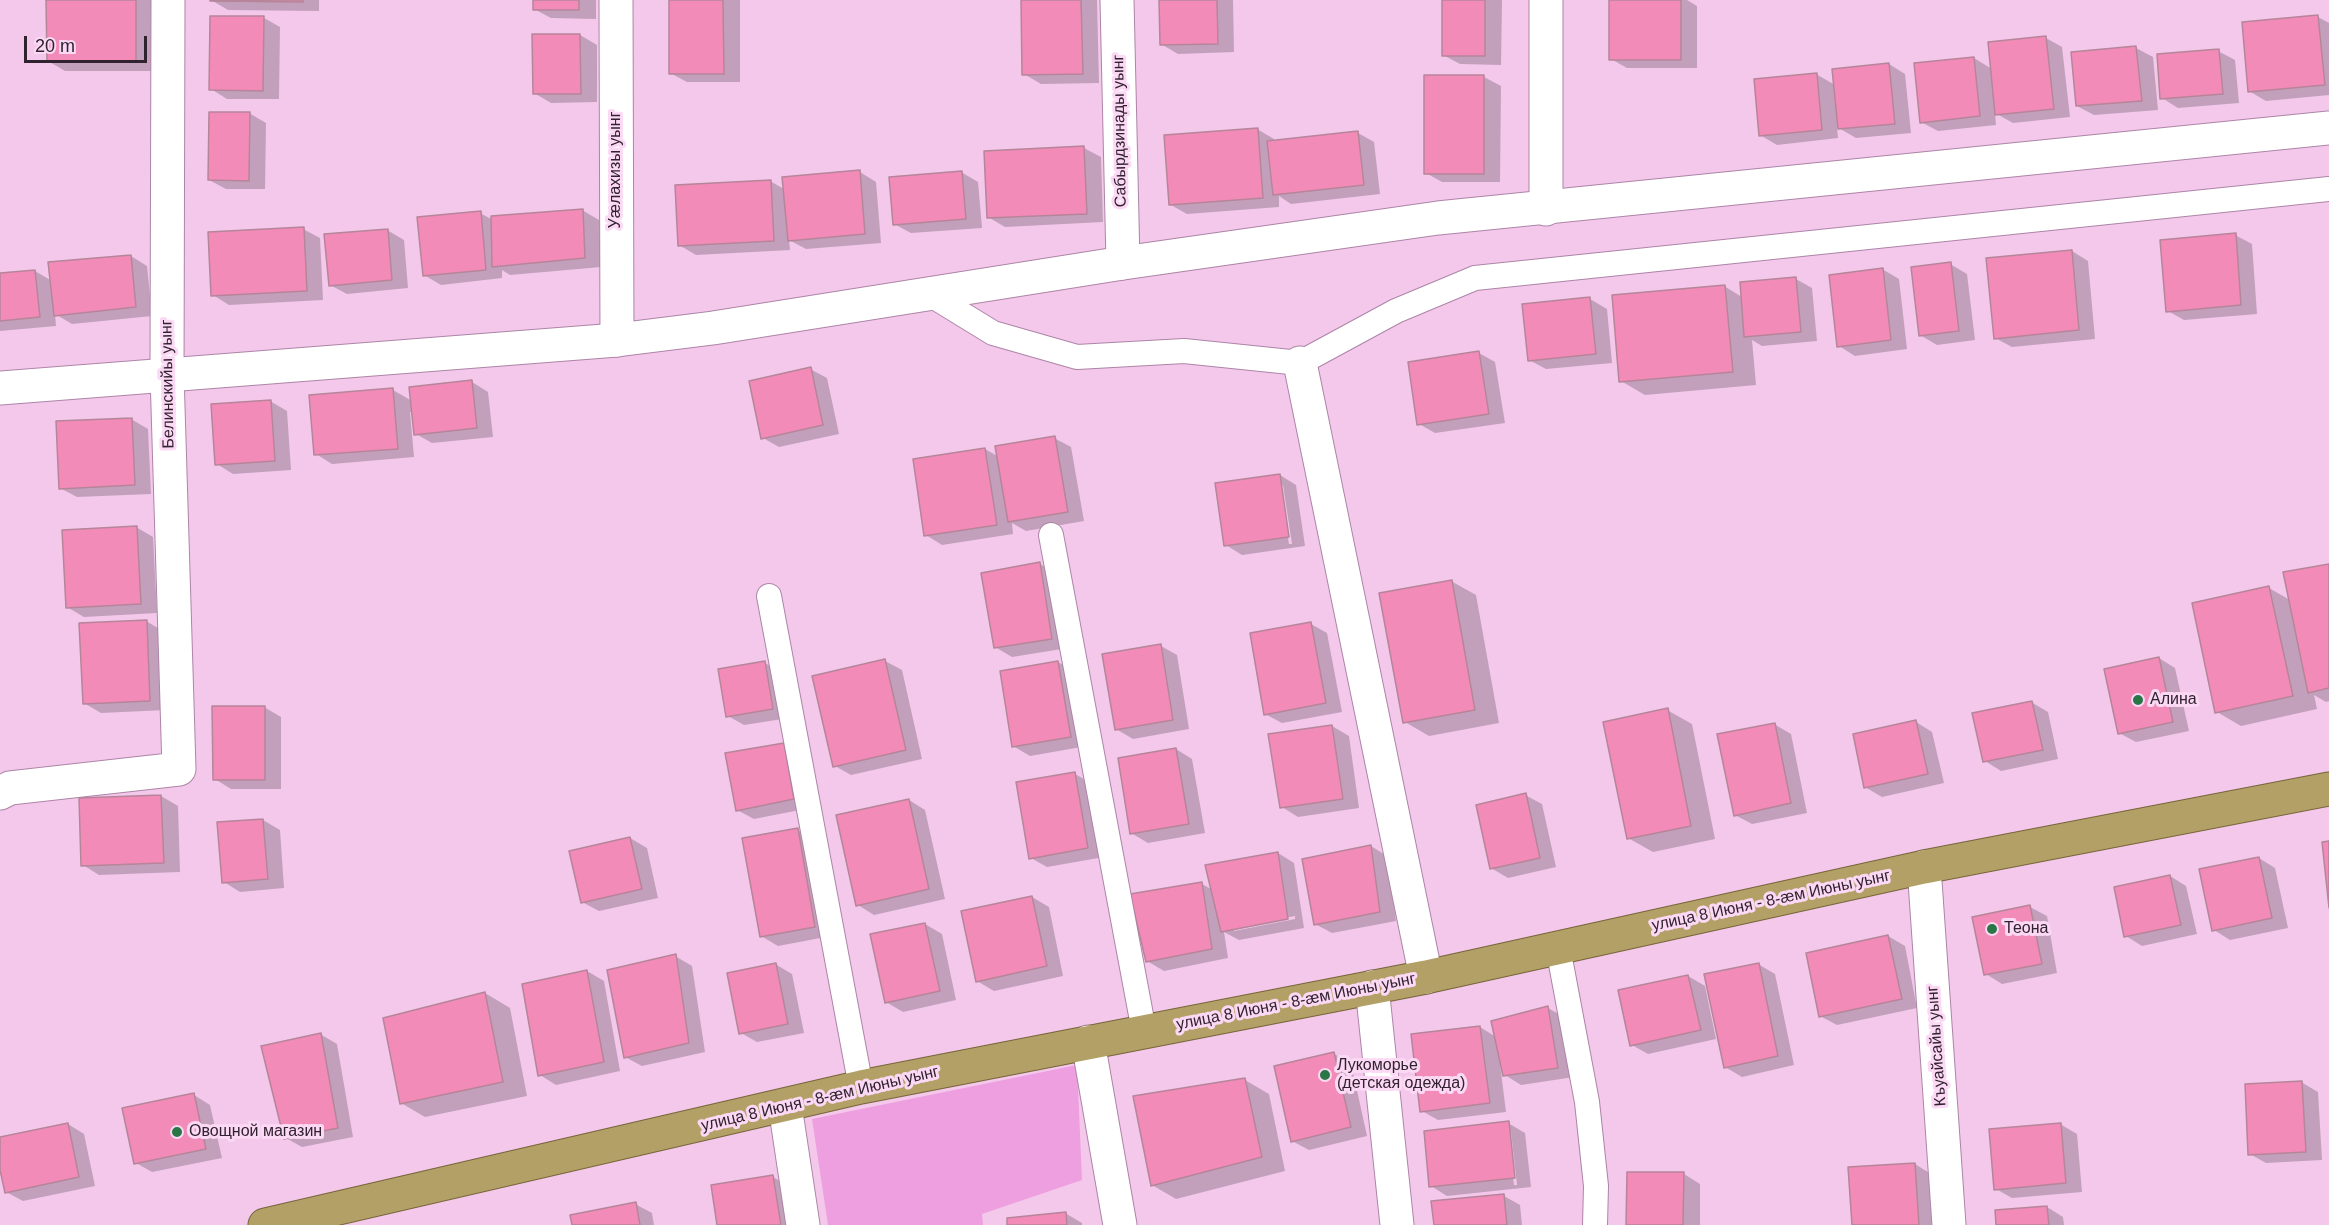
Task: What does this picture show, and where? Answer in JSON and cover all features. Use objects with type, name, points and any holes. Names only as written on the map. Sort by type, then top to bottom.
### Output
[{"type":"highway","name":"улица 8 Июня - 8-ӕм Июны уынг","points":[[265,1225],[861,1087],[1426,977],[1924,867],[2329,789]]},
{"type":"street","name":"Белинскийы уынг","points":[[0,793],[10,788],[179,769],[167,374],[168,0]]},
{"type":"street","name":"Уӕлахизы уынг","points":[[616,0],[617,340]]},
{"type":"street","name":"Сабырдзинады уынг","points":[[1117,0],[1123,263]]},
{"type":"street","points":[[1546,0],[1546,209]]},
{"type":"street","points":[[0,388],[617,340],[713,328],[1123,263],[1438,218],[1546,209],[2329,128]]},
{"type":"street","points":[[1300,363],[1426,977]]},
{"type":"street","name":"Къуайсайы уынг","points":[[1924,867],[1949,1225]]},
{"type":"street","points":[[1372,987],[1397,1225]]},
{"type":"street","points":[[1088,1042],[1120,1225]]},
{"type":"street","points":[[785,1106],[803,1225]]},
{"type":"lane","points":[[932,295],[993,333],[1077,357],[1184,351],[1300,363],[1396,311],[1475,278],[2329,189]]},
{"type":"lane","points":[[1051,535],[1144,1031]]},
{"type":"lane","points":[[769,596],[861,1087]]},
{"type":"lane","points":[[1558,948],[1587,1102],[1596,1186],[1595,1225]]},
{"type":"shaded area","points":[[1077,1065],[1082,1180],[982,1214],[983,1225],[828,1225],[812,1119]]},
{"type":"building","points":[[46,0],[136,0],[136,62],[47,62]]},
{"type":"building","points":[[303,0],[303,2],[210,1]]},
{"type":"building","points":[[533,0],[579,0],[579,10],[533,10]]},
{"type":"building","points":[[669,0],[723,0],[724,74],[669,74]]},
{"type":"building","points":[[1021,0],[1081,0],[1083,74],[1022,75]]},
{"type":"building","points":[[1159,0],[1217,0],[1218,44],[1160,45]]},
{"type":"building","points":[[1442,0],[1485,0],[1485,56],[1442,56]]},
{"type":"building","points":[[1609,0],[1681,0],[1681,60],[1609,60]]},
{"type":"building","points":[[2318,15],[2325,85],[2248,92],[2242,22]]},
{"type":"building","points":[[210,16],[264,16],[263,91],[209,90]]},
{"type":"building","points":[[532,34],[580,34],[581,94],[533,94]]},
{"type":"building","points":[[2046,36],[2054,109],[1995,115],[1988,42]]},
{"type":"building","points":[[2136,46],[2142,101],[2076,106],[2071,52]]},
{"type":"building","points":[[2219,49],[2223,94],[2160,99],[2157,54]]},
{"type":"building","points":[[1974,57],[1980,116],[1920,123],[1914,63]]},
{"type":"building","points":[[1889,63],[1895,124],[1838,129],[1832,69]]},
{"type":"building","points":[[1817,73],[1822,130],[1759,136],[1754,79]]},
{"type":"building","points":[[1424,75],[1484,75],[1484,174],[1424,174]]},
{"type":"building","points":[[209,112],[250,112],[249,181],[208,180]]},
{"type":"building","points":[[1258,128],[1263,198],[1169,205],[1164,135]]},
{"type":"building","points":[[1358,131],[1364,185],[1273,195],[1267,141]]},
{"type":"building","points":[[1084,146],[1087,214],[987,218],[984,151]]},
{"type":"building","points":[[860,170],[865,234],[788,241],[782,177]]},
{"type":"building","points":[[962,171],[966,219],[893,225],[889,177]]},
{"type":"building","points":[[771,180],[774,241],[678,246],[675,185]]},
{"type":"building","points":[[583,209],[585,258],[492,267],[491,216]]},
{"type":"building","points":[[481,211],[486,270],[423,276],[417,217]]},
{"type":"building","points":[[304,227],[307,291],[211,296],[208,232]]},
{"type":"building","points":[[388,229],[392,280],[329,286],[324,234]]},
{"type":"building","points":[[2236,233],[2241,305],[2166,312],[2160,240]]},
{"type":"building","points":[[2072,250],[2079,330],[1994,339],[1986,258]]},
{"type":"building","points":[[131,255],[136,307],[54,316],[48,262]]},
{"type":"building","points":[[1951,262],[1959,331],[1919,336],[1911,267]]},
{"type":"building","points":[[1883,268],[1891,340],[1837,347],[1829,275]]},
{"type":"building","points":[[35,270],[40,317],[0,321],[0,273]]},
{"type":"building","points":[[1796,277],[1801,332],[1744,337],[1740,282]]},
{"type":"building","points":[[1725,285],[1733,372],[1619,382],[1612,295]]},
{"type":"building","points":[[1590,297],[1596,354],[1528,361],[1522,304]]},
{"type":"building","points":[[1479,351],[1489,414],[1417,425],[1408,362]]},
{"type":"building","points":[[811,367],[823,425],[761,439],[749,381]]},
{"type":"building","points":[[472,380],[477,428],[414,435],[409,387]]},
{"type":"building","points":[[393,388],[398,449],[314,455],[309,395]]},
{"type":"building","points":[[271,400],[275,461],[215,465],[211,404]]},
{"type":"building","points":[[132,418],[135,485],[59,489],[56,421]]},
{"type":"building","points":[[1055,436],[1068,512],[1008,522],[995,446]]},
{"type":"building","points":[[985,448],[997,525],[924,536],[913,459]]},
{"type":"building","points":[[1280,474],[1289,537],[1224,546],[1215,483]]},
{"type":"building","points":[[137,526],[141,604],[66,608],[62,530]]},
{"type":"building","points":[[1040,562],[1052,639],[994,648],[981,573]]},
{"type":"building","points":[[2329,564],[2329,688],[2308,693],[2283,572]]},
{"type":"building","points":[[1452,580],[1475,710],[1403,723],[1379,593]]},
{"type":"building","points":[[2269,586],[2293,696],[2215,713],[2192,603]]},
{"type":"building","points":[[147,620],[150,701],[83,704],[79,623]]},
{"type":"building","points":[[1311,622],[1326,703],[1264,715],[1250,633]]},
{"type":"building","points":[[1161,644],[1173,720],[1115,730],[1102,654]]},
{"type":"building","points":[[2159,657],[2173,722],[2118,734],[2104,669]]},
{"type":"building","points":[[885,659],[906,750],[833,767],[812,676]]},
{"type":"building","points":[[765,661],[773,709],[726,717],[718,669]]},
{"type":"building","points":[[1058,661],[1071,737],[1012,747],[1000,671]]},
{"type":"building","points":[[2032,701],[2043,750],[1983,762],[1972,713]]},
{"type":"building","points":[[212,706],[265,706],[265,780],[213,780]]},
{"type":"building","points":[[1668,708],[1691,826],[1627,839],[1603,722]]},
{"type":"building","points":[[1916,720],[1928,774],[1864,788],[1853,734]]},
{"type":"building","points":[[1775,723],[1791,803],[1734,816],[1717,734]]},
{"type":"building","points":[[1332,725],[1343,799],[1280,808],[1268,734]]},
{"type":"building","points":[[784,743],[794,799],[736,811],[725,753]]},
{"type":"building","points":[[1176,748],[1189,824],[1130,834],[1118,758]]},
{"type":"building","points":[[1075,772],[1088,848],[1029,859],[1016,782]]},
{"type":"building","points":[[1526,793],[1540,858],[1490,869],[1476,805]]},
{"type":"building","points":[[161,795],[164,863],[81,866],[79,798]]},
{"type":"building","points":[[909,799],[929,889],[856,906],[836,815]]},
{"type":"building","points":[[263,819],[268,879],[222,883],[217,822]]},
{"type":"building","points":[[798,828],[815,927],[760,937],[742,838]]},
{"type":"building","points":[[630,837],[642,889],[581,903],[569,851]]},
{"type":"building","points":[[2329,841],[2329,908],[2322,842]]},
{"type":"building","points":[[1371,845],[1380,912],[1314,925],[1302,859]]},
{"type":"building","points":[[1278,852],[1288,919],[1221,932],[1205,865]]},
{"type":"building","points":[[2259,857],[2272,918],[2212,931],[2199,869]]},
{"type":"building","points":[[2170,875],[2181,925],[2124,937],[2114,887]]},
{"type":"building","points":[[1202,882],[1212,949],[1146,962],[1130,894]]},
{"type":"building","points":[[1032,896],[1047,966],[976,982],[961,911]]},
{"type":"building","points":[[2030,905],[2042,964],[1984,975],[1972,917]]},
{"type":"building","points":[[925,923],[940,991],[885,1003],[870,934]]},
{"type":"building","points":[[1888,935],[1902,999],[1819,1017],[1806,953]]},
{"type":"building","points":[[676,954],[689,1043],[624,1058],[607,970]]},
{"type":"building","points":[[776,963],[788,1024],[739,1034],[727,973]]},
{"type":"building","points":[[1759,963],[1778,1056],[1724,1068],[1704,974]]},
{"type":"building","points":[[587,970],[604,1062],[538,1076],[522,984]]},
{"type":"building","points":[[1688,975],[1701,1030],[1630,1046],[1618,990]]},
{"type":"building","points":[[485,992],[503,1082],[400,1104],[383,1018]]},
{"type":"building","points":[[1548,1006],[1558,1068],[1503,1076],[1491,1021]]},
{"type":"building","points":[[1480,1026],[1490,1103],[1420,1112],[1411,1034]]},
{"type":"building","points":[[321,1033],[338,1128],[284,1139],[261,1046]]},
{"type":"building","points":[[1334,1052],[1351,1127],[1291,1142],[1274,1066]]},
{"type":"building","points":[[1245,1078],[1262,1157],[1151,1186],[1133,1096]]},
{"type":"building","points":[[2302,1081],[2306,1152],[2248,1155],[2245,1084]]},
{"type":"building","points":[[194,1093],[206,1149],[134,1164],[122,1108]]},
{"type":"building","points":[[1509,1121],[1515,1178],[1429,1187],[1424,1131]]},
{"type":"building","points":[[68,1123],[79,1177],[5,1193],[0,1170],[0,1137]]},
{"type":"building","points":[[2061,1123],[2066,1183],[1994,1190],[1989,1129]]},
{"type":"building","points":[[1915,1163],[1919,1225],[1852,1225],[1848,1167]]},
{"type":"building","points":[[1627,1172],[1684,1172],[1683,1225],[1626,1225]]},
{"type":"building","points":[[773,1175],[781,1225],[717,1225],[711,1185]]},
{"type":"building","points":[[1504,1194],[1507,1225],[1434,1225],[1431,1201]]},
{"type":"building","points":[[636,1202],[640,1225],[572,1225],[570,1215]]},
{"type":"building","points":[[2047,1206],[2049,1225],[1996,1225],[1995,1210]]},
{"type":"building","points":[[1066,1212],[1067,1225],[1007,1225],[1007,1218]]},
{"type":"place","name":"Алина","points":[[2138,700]]},
{"type":"place","name":"Теона","points":[[1992,929]]},
{"type":"place","name":"Лукоморье (детская одежда)","points":[[1325,1075]]},
{"type":"place","name":"Овощной магазин","points":[[177,1132]]}]
